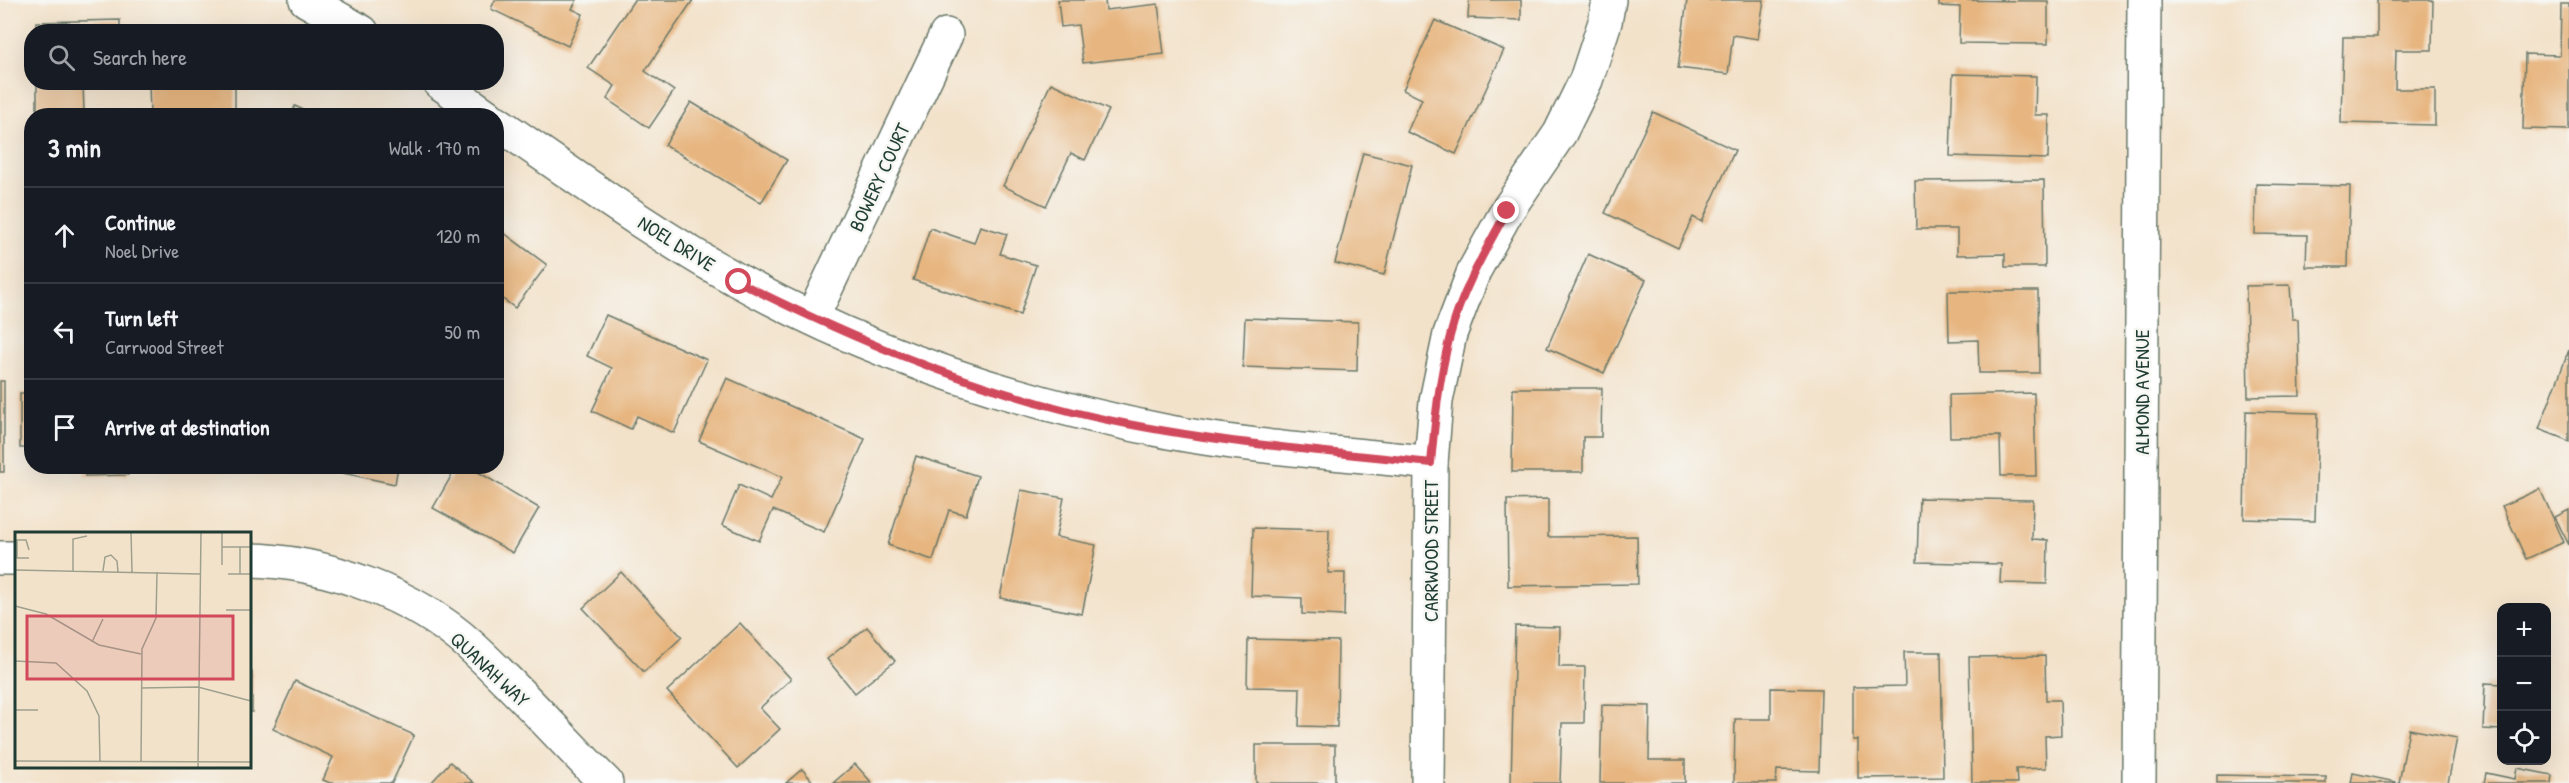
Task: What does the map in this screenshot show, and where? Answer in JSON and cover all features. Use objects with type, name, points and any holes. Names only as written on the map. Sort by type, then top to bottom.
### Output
[{"type":"street","points":[[306,0],[348,24]]},
{"type":"street","name":"CARRWOOD STREET","points":[[1428,783],[1431,463],[1436,401],[1450,334],[1470,282],[1507,211],[1560,133],[1586,80],[1605,22],[1609,0]]},
{"type":"street","name":"ALMOND AVENUE","points":[[2139,783],[2144,0]]},
{"type":"street","name":"BOWERY COURT","points":[[812,318],[946,35]]},
{"type":"street","points":[[450,90],[476,108]]},
{"type":"street","name":"NOEL DRIVE","points":[[504,127],[657,232],[739,282],[812,318],[892,353],[963,379],[1076,412],[1203,436],[1431,463]]},
{"type":"street","name":"QUANAH WAY","points":[[250,560],[301,565],[362,582],[418,609],[470,645],[606,783]]},
{"type":"building","points":[[495,0],[577,0],[572,9],[583,14],[568,46],[491,9]]},
{"type":"building","points":[[634,0],[693,0],[645,71],[674,91],[649,128],[607,99],[615,86],[588,68]]},
{"type":"building","points":[[1058,0],[1105,0],[1106,10],[1158,4],[1164,54],[1083,63],[1078,25],[1061,27]]},
{"type":"building","points":[[1469,0],[1521,0],[1521,20],[1468,18]]},
{"type":"building","points":[[1687,0],[1764,0],[1758,39],[1733,35],[1728,74],[1678,68]]},
{"type":"building","points":[[1939,0],[2048,1],[2048,44],[1959,43],[1960,7],[1939,6]]},
{"type":"building","points":[[2377,0],[2433,0],[2432,50],[2396,50],[2395,89],[2435,89],[2435,125],[2341,123],[2343,37],[2377,37]]},
{"type":"building","points":[[2561,4],[2569,4],[2569,130],[2523,129],[2525,54],[2560,55]]},
{"type":"building","points":[[120,20],[120,24],[36,24],[36,22]]},
{"type":"building","points":[[1435,20],[1504,50],[1456,154],[1407,132],[1422,99],[1403,90]]},
{"type":"building","points":[[1953,74],[2036,76],[2035,115],[2049,115],[2048,159],[1950,156]]},
{"type":"building","points":[[1051,83],[1109,110],[1085,160],[1071,153],[1046,206],[1003,186]]},
{"type":"building","points":[[37,90],[83,90],[84,108],[37,108]]},
{"type":"building","points":[[149,90],[235,90],[235,108],[150,108]]},
{"type":"building","points":[[691,102],[787,160],[761,203],[665,145]]},
{"type":"building","points":[[1653,112],[1735,150],[1702,222],[1693,217],[1678,248],[1605,213]]},
{"type":"building","points":[[1363,153],[1412,165],[1384,275],[1335,263]]},
{"type":"building","points":[[2044,180],[2045,267],[2005,267],[2005,254],[1957,255],[1957,229],[1916,229],[1915,181]]},
{"type":"building","points":[[2256,184],[2350,186],[2348,267],[2306,267],[2307,235],[2255,234]]},
{"type":"building","points":[[980,226],[1007,234],[1000,254],[1036,265],[1020,315],[913,280],[930,228],[974,243]]},
{"type":"building","points":[[504,233],[547,265],[515,308],[504,300]]},
{"type":"building","points":[[1588,254],[1646,280],[1604,373],[1547,348]]},
{"type":"building","points":[[2290,285],[2292,319],[2298,319],[2300,396],[2248,397],[2246,286]]},
{"type":"building","points":[[1948,291],[2038,291],[2039,373],[1979,373],[1978,340],[1949,341]]},
{"type":"building","points":[[606,315],[707,360],[674,433],[637,416],[631,429],[592,411],[612,368],[587,356]]},
{"type":"building","points":[[1245,318],[1358,322],[1357,371],[1243,367]]},
{"type":"building","points":[[2569,350],[2569,441],[2539,429]]},
{"type":"building","points":[[727,378],[865,439],[824,532],[773,510],[759,541],[722,525],[739,485],[771,500],[782,477],[699,441]]},
{"type":"building","points":[[0,381],[4,381],[4,472],[0,472]]},
{"type":"building","points":[[1513,388],[1602,388],[1601,437],[1583,437],[1583,472],[1512,472]]},
{"type":"building","points":[[20,393],[24,393],[24,448],[20,448]]},
{"type":"building","points":[[2034,393],[2036,476],[2001,476],[2000,436],[1950,437],[1949,395]]},
{"type":"building","points":[[2246,411],[2318,413],[2315,521],[2244,519]]},
{"type":"building","points":[[916,456],[978,476],[966,515],[949,510],[933,560],[888,545]]},
{"type":"building","points":[[85,474],[128,474],[128,475],[85,476]]},
{"type":"building","points":[[348,474],[397,474],[395,484]]},
{"type":"building","points":[[452,474],[482,474],[539,508],[513,553],[433,508]]},
{"type":"building","points":[[2540,489],[2564,542],[2526,559],[2502,506]]},
{"type":"building","points":[[1021,490],[1064,498],[1056,537],[1096,545],[1082,614],[1000,598]]},
{"type":"building","points":[[1919,498],[2033,500],[2032,539],[2048,540],[2047,584],[2000,583],[2001,564],[1917,562]]},
{"type":"building","points":[[1548,499],[1548,537],[1637,536],[1638,584],[1508,586],[1507,500]]},
{"type":"building","points":[[2569,510],[2569,545],[2555,517]]},
{"type":"building","points":[[1253,528],[1329,530],[1328,573],[1345,573],[1344,616],[1302,614],[1302,598],[1251,596]]},
{"type":"building","points":[[621,572],[682,637],[644,672],[583,608]]},
{"type":"building","points":[[740,623],[791,679],[760,708],[780,729],[738,768],[667,691]]},
{"type":"building","points":[[1515,626],[1560,627],[1559,667],[1585,667],[1584,723],[1562,723],[1560,783],[1511,783]]},
{"type":"building","points":[[867,627],[895,661],[855,693],[827,659]]},
{"type":"building","points":[[1248,639],[1338,641],[1337,727],[1299,726],[1300,688],[1247,687]]},
{"type":"building","points":[[1904,652],[1941,652],[1943,777],[1858,778],[1858,740],[1853,740],[1853,687],[1905,686]]},
{"type":"building","points":[[2045,656],[2046,700],[2060,700],[2061,735],[2045,736],[2046,768],[2016,769],[2017,783],[1972,783],[1969,657]]},
{"type":"building","points":[[250,672],[252,672],[252,712],[250,712]]},
{"type":"building","points":[[295,681],[414,735],[392,783],[330,783],[323,780],[333,757],[273,729]]},
{"type":"building","points":[[2485,683],[2497,684],[2497,730],[2483,729]]},
{"type":"building","points":[[1771,688],[1821,689],[1819,771],[1777,770],[1776,783],[1734,783],[1735,719],[1771,719]]},
{"type":"building","points":[[1602,705],[1650,706],[1649,760],[1685,760],[1685,783],[1600,783]]},
{"type":"building","points":[[2409,729],[2457,738],[2448,783],[2399,783]]},
{"type":"building","points":[[1256,745],[1335,745],[1335,783],[1256,783]]},
{"type":"building","points":[[450,762],[474,783],[431,783]]},
{"type":"building","points":[[855,764],[872,783],[833,783]]},
{"type":"building","points":[[2517,768],[2552,775],[2551,783],[2484,783],[2486,773],[2515,779]]},
{"type":"building","points":[[802,769],[814,783],[786,783]]},
{"type":"building","points":[[2353,773],[2396,782],[2396,783],[2351,783]]},
{"type":"building","points":[[2217,775],[2326,777],[2326,783],[2217,783]]},
{"type":"route","points":[[739,282],[812,318],[892,353],[983,386],[1076,412],[1171,432],[1255,444],[1431,463],[1436,401],[1450,334],[1474,271],[1507,211]]}]
